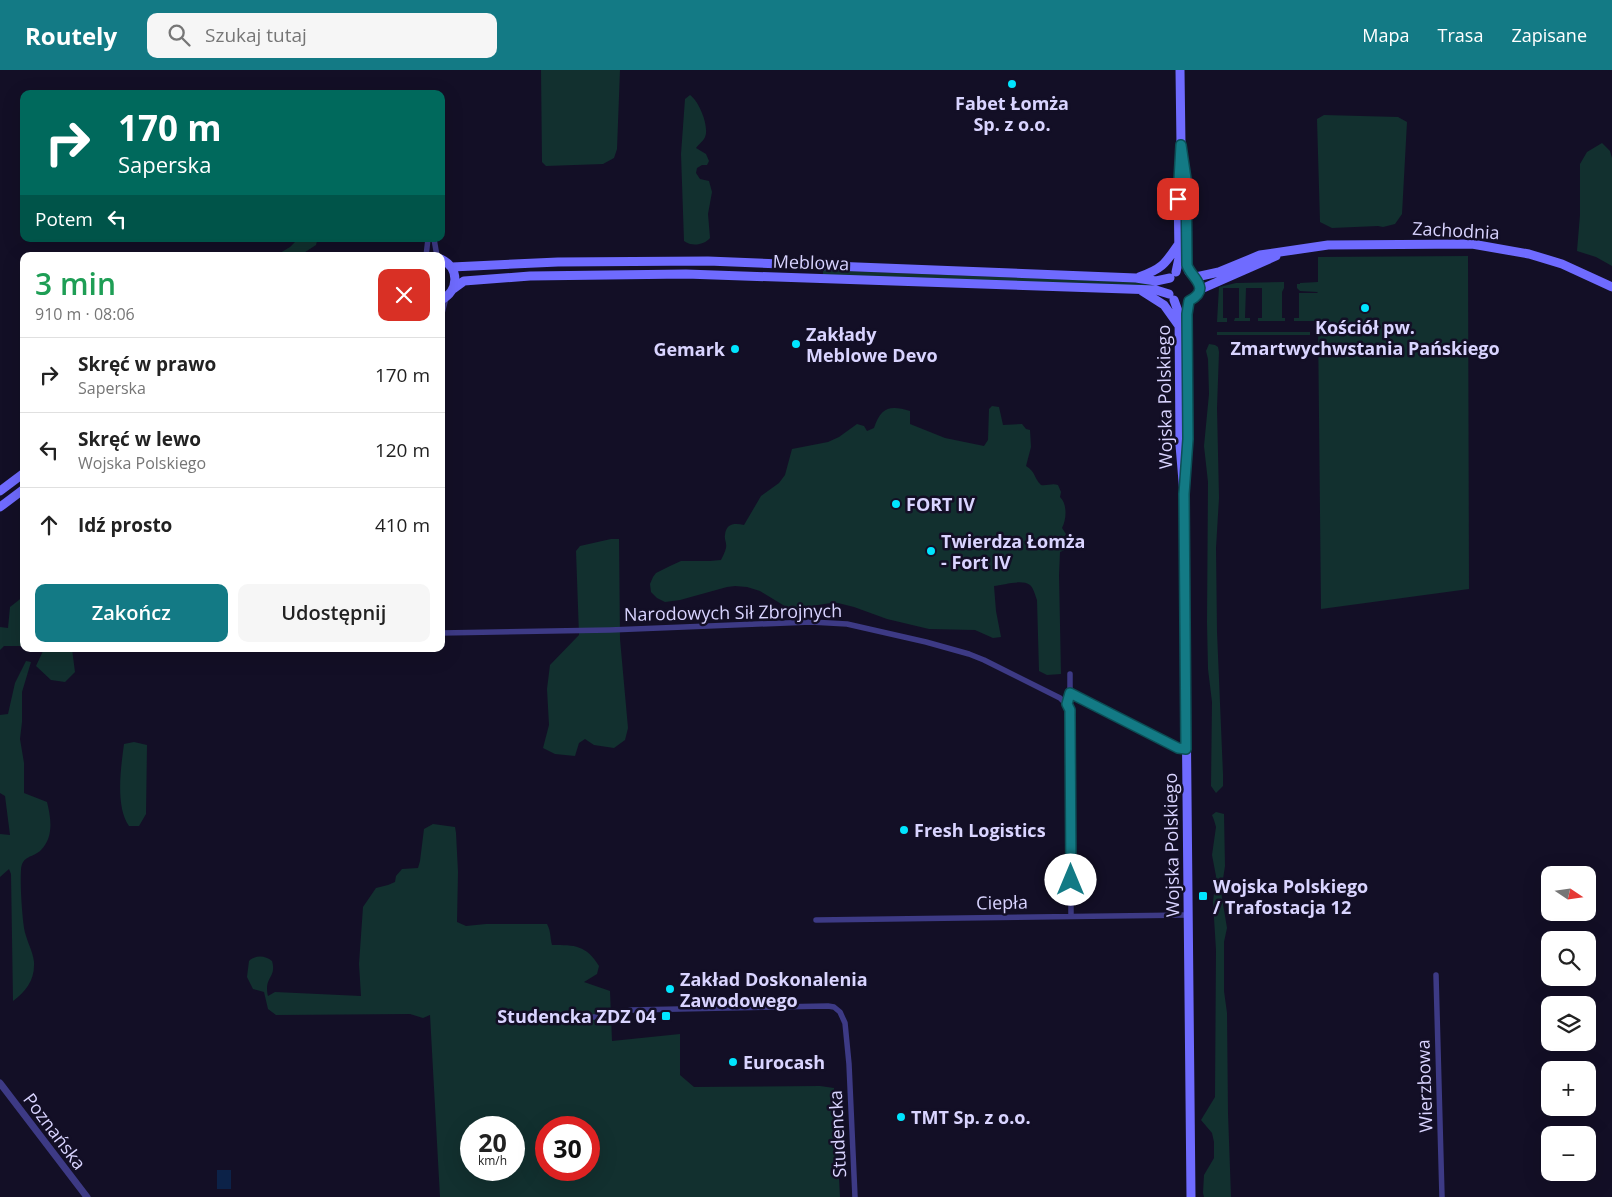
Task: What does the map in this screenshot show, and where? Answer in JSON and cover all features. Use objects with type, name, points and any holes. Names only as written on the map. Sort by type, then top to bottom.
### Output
[{"type":"main road","points":[[1180,70],[1179,258],[1167,288],[1172,297],[1181,302],[1189,301],[1195,296],[1198,290],[1198,282],[1192,274],[1186,258],[1186,179],[1181,145]]},
{"type":"main road","points":[[1136,278],[1155,272],[1160,268],[1178,244]]},
{"type":"main road","name":"Zachodnia","points":[[1192,274],[1219,272],[1260,255],[1328,245],[1472,244],[1546,259],[1612,286]]},
{"type":"main road","name":"Zachodnia","points":[[1198,290],[1292,250]]},
{"type":"main road","points":[[445,262],[452,267],[455,280],[453,289],[445,297]]},
{"type":"main road","name":"Meblowa","points":[[452,267],[558,262],[718,262],[1136,278],[1156,281],[1173,275]]},
{"type":"main road","points":[[1173,275],[1181,271],[1192,274]]},
{"type":"main road","name":"Meblowa","points":[[453,289],[464,281],[530,276],[702,274],[1156,290],[1172,297]]},
{"type":"main road","points":[[1142,290],[1164,305],[1179,326]]},
{"type":"main road","name":"Wojska Polskiego","points":[[1172,297],[1178,310],[1179,326],[1180,445],[1184,494],[1192,1197]]},
{"type":"main road","name":"Wojska Polskiego","points":[[1184,494],[1188,439],[1187,314],[1189,301]]},
{"type":"main road","points":[[0,491],[20,476]]},
{"type":"main road","points":[[0,507],[20,492]]},
{"type":"street","name":"Narodowych Sił Zbrojnych","points":[[445,633],[610,630],[811,622],[847,624],[969,654],[1060,698],[1067,704]]},
{"type":"street","points":[[1070,674],[1070,693],[1067,704],[1070,710],[1071,916]]},
{"type":"street","points":[[1070,693],[1178,748],[1186,749]]},
{"type":"street","name":"Ciepła","points":[[816,920],[1188,915]]},
{"type":"street","name":"Wierzbowa","points":[[1436,974],[1442,1197]]},
{"type":"street","name":"Studencka","points":[[592,1017],[608,1016],[631,1010],[834,1007],[840,1012],[845,1023],[849,1064],[854,1197]]},
{"type":"street","name":"Poznańska","points":[[0,1083],[87,1197]]},
{"type":"green space","points":[[541,70],[620,70],[617,149],[614,158],[603,164],[546,166],[542,162]]},
{"type":"green space","points":[[690,95],[700,109],[706,129],[704,139],[696,148],[706,154],[709,161],[707,165],[697,168],[696,173],[700,179],[709,181],[712,192],[708,214],[710,238],[705,242],[694,245],[684,241],[681,154],[685,99]]},
{"type":"green space","points":[[1324,115],[1398,117],[1407,122],[1402,214],[1395,224],[1383,227],[1332,228],[1320,222],[1317,119]]},
{"type":"green space","points":[[1602,143],[1610,151],[1612,158],[1612,266],[1596,257],[1577,251],[1580,215],[1580,164],[1587,152]]},
{"type":"green space","points":[[295,242],[317,242],[316,245],[305,252],[282,252]]},
{"type":"green space","points":[[1468,256],[1469,589],[1321,609],[1318,321],[1294,321],[1294,318],[1299,318],[1299,293],[1318,292],[1300,291],[1297,288],[1297,284],[1318,282],[1318,257]]},
{"type":"green space","points":[[823,270],[1154,283],[1153,288],[823,275]]},
{"type":"green space","points":[[1284,282],[1282,318],[1285,318],[1285,321],[1258,321],[1258,318],[1262,318],[1262,288],[1246,288],[1245,318],[1250,318],[1250,321],[1234,321],[1235,318],[1239,318],[1239,288],[1223,288],[1223,318],[1227,318],[1227,322],[1217,322],[1219,287],[1236,283]]},
{"type":"green space","points":[[1217,332],[1310,332],[1310,335],[1217,335]]},
{"type":"green space","points":[[1209,344],[1218,347],[1219,352],[1217,408],[1219,498],[1216,548],[1223,786],[1216,793],[1211,786],[1212,702],[1208,669],[1207,622],[1208,482],[1204,446],[1209,394],[1206,351]]},
{"type":"green space","points":[[992,406],[999,407],[1003,425],[1022,424],[1026,429],[1030,430],[1031,447],[1026,466],[1041,485],[1058,485],[1061,492],[1060,497],[1064,503],[1066,511],[1062,528],[1066,534],[1064,537],[1069,542],[1067,549],[1060,552],[1061,674],[1047,675],[1039,671],[1037,600],[1030,585],[1022,582],[994,586],[1001,637],[993,638],[975,630],[929,629],[887,619],[838,603],[792,609],[760,591],[747,587],[727,587],[680,600],[665,602],[651,592],[650,584],[653,577],[656,573],[670,566],[681,561],[721,560],[726,548],[725,537],[727,528],[734,524],[744,525],[761,496],[779,483],[785,475],[792,449],[828,442],[839,437],[857,424],[864,426],[867,431],[874,428],[883,412],[892,408],[910,411],[910,424],[945,438],[984,446],[988,440],[989,409]]},
{"type":"green space","points":[[619,539],[620,639],[628,728],[625,740],[614,748],[594,745],[585,739],[579,743],[575,756],[555,754],[543,748],[549,725],[547,689],[550,665],[579,635],[576,551],[580,546]]},
{"type":"green space","points":[[20,599],[20,646],[4,646],[0,650],[0,627],[8,628],[10,607]]},
{"type":"green space","points":[[43,652],[72,652],[75,672],[65,682],[51,680],[36,666]]},
{"type":"green space","points":[[26,661],[31,662],[22,692],[20,739],[24,763],[24,793],[47,802],[50,814],[50,833],[41,850],[26,859],[22,865],[21,899],[23,922],[34,968],[29,984],[13,1001],[11,874],[9,869],[0,877],[0,834],[10,835],[5,796],[0,793],[0,715],[8,714],[15,683]]},
{"type":"green space","points":[[134,742],[147,745],[146,814],[139,826],[129,826],[122,808],[120,786],[124,744]]},
{"type":"green space","points":[[1216,812],[1224,814],[1225,866],[1221,892],[1227,928],[1224,942],[1224,991],[1227,1013],[1231,1197],[1204,1197],[1203,1193],[1204,1175],[1214,1158],[1212,1133],[1201,1120],[1215,1097],[1216,950],[1213,902],[1216,876],[1212,855],[1216,827],[1212,815]]},
{"type":"green space","points":[[433,824],[455,827],[458,872],[457,922],[466,926],[486,924],[547,924],[552,945],[574,946],[584,950],[599,966],[597,974],[584,982],[610,991],[612,1041],[680,1034],[680,1075],[694,1087],[820,1086],[834,1088],[840,1197],[440,1197],[430,1015],[423,1018],[410,1014],[276,1015],[268,1009],[264,992],[253,989],[247,977],[249,961],[257,957],[263,957],[272,961],[273,966],[267,987],[268,996],[275,992],[361,996],[359,964],[363,907],[376,888],[395,882],[396,876],[402,869],[418,868],[424,829]]},
{"type":"water","points":[[217,1170],[231,1170],[231,1189],[217,1189]]},
{"type":"place","name":"Fabet Łomża Sp. z o.o.","points":[[1012,84]]},
{"type":"place","name":"Kościół pw. Zmartwychwstania Pańskiego","points":[[1365,308]]},
{"type":"place","name":"Zakłady Meblowe Devo","points":[[796,344]]},
{"type":"place","name":"Gemark","points":[[735,349]]},
{"type":"place","name":"FORT IV","points":[[896,504]]},
{"type":"place","name":"Twierdza Łomża - Fort IV","points":[[931,551]]},
{"type":"place","name":"Fresh Logistics","points":[[904,830]]},
{"type":"place","name":"Wojska Polskiego / Trafostacja 12","points":[[1203,896]]},
{"type":"place","name":"Zakład Doskonalenia Zawodowego","points":[[670,989]]},
{"type":"place","name":"Studencka ZDZ 04","points":[[666,1016]]},
{"type":"place","name":"Eurocash","points":[[733,1062]]},
{"type":"place","name":"TMT Sp. z o.o.","points":[[901,1117]]},
{"type":"route","points":[[1071,880],[1070,710],[1067,704],[1070,693],[1178,748],[1186,749],[1184,494],[1188,439],[1187,308],[1189,301],[1194,298],[1199,287],[1197,279],[1189,272],[1186,258],[1186,179],[1181,145],[1178,199]]}]
